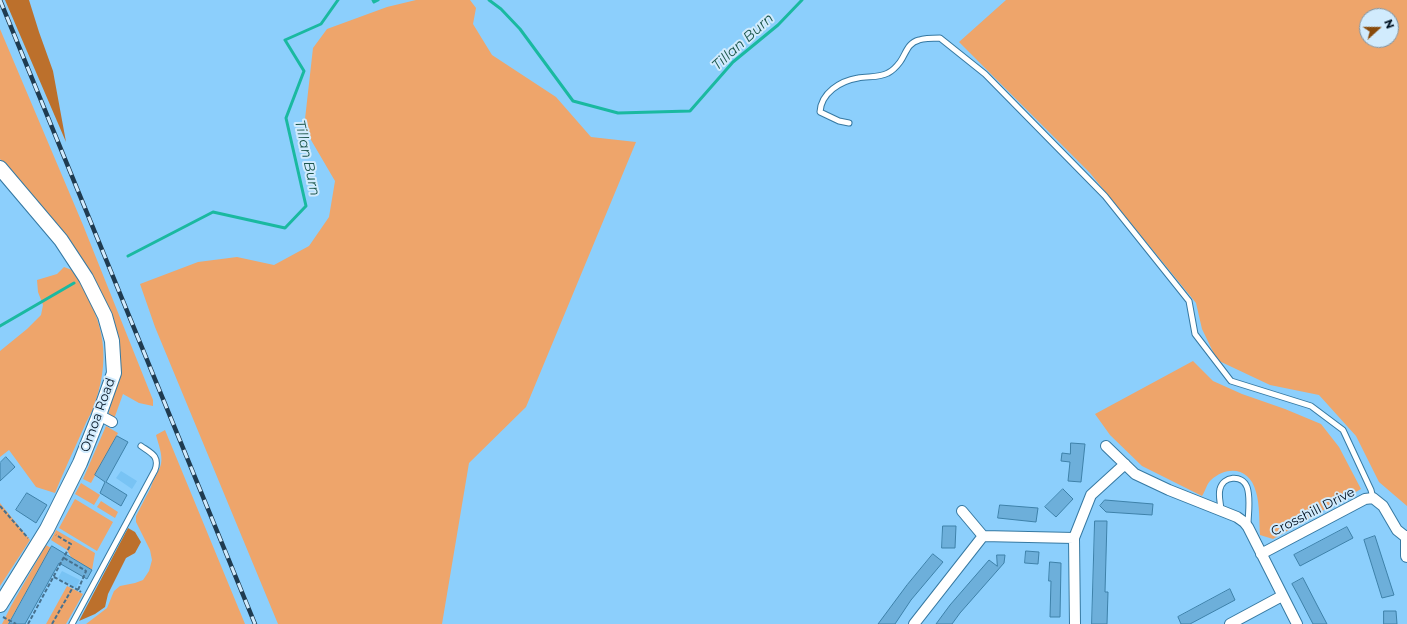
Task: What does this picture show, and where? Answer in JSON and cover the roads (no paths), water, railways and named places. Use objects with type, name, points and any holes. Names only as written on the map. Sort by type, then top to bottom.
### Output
[{"type":"main road","name":"Omoa Road","points":[[0,168],[61,240],[86,278],[105,316],[112,341],[114,372],[80,463],[47,529],[0,605]]},
{"type":"street","points":[[99,415],[112,422]]},
{"type":"street","points":[[1106,446],[1135,474],[1237,517],[1244,522],[1248,527],[1297,624]]},
{"type":"street","points":[[1075,624],[1074,538],[1091,495],[1124,464]]},
{"type":"street","name":"Crosshill Drive","points":[[1261,554],[1366,499],[1373,498],[1383,506],[1397,530],[1407,538]]},
{"type":"street","points":[[962,511],[983,536],[1074,538]]},
{"type":"street","points":[[914,624],[983,536]]},
{"type":"street","points":[[1407,538],[1407,556]]},
{"type":"street","points":[[1230,624],[1282,596]]},
{"type":"lane","points":[[849,122],[838,121],[820,112],[821,104],[827,92],[846,81],[879,76],[888,73],[900,62],[907,48],[918,40],[940,38],[985,74],[1105,196],[1189,301],[1195,334],[1231,381],[1310,406],[1343,430],[1371,490],[1373,498]]},
{"type":"lane","points":[[72,624],[155,470],[158,462],[156,457],[141,446]]},
{"type":"lane","points":[[1221,511],[1219,493],[1222,484],[1229,479],[1234,478],[1243,481],[1246,484],[1248,492],[1248,527]]},
{"type":"waterway","name":"Tillan Burn","points":[[128,256],[213,212],[285,228],[306,206],[286,118],[304,71],[285,40],[321,24],[338,0]]},
{"type":"waterway","name":"Tillan Burn","points":[[373,0],[374,2],[378,0]]},
{"type":"waterway","name":"Tillan Burn","points":[[489,0],[501,9],[520,29],[573,101],[618,113],[690,111],[733,62],[778,25],[802,0]]},
{"type":"waterway","name":"Tillan Burn","points":[[0,326],[74,283]]},
{"type":"railway","points":[[0,0],[255,624]]}]
